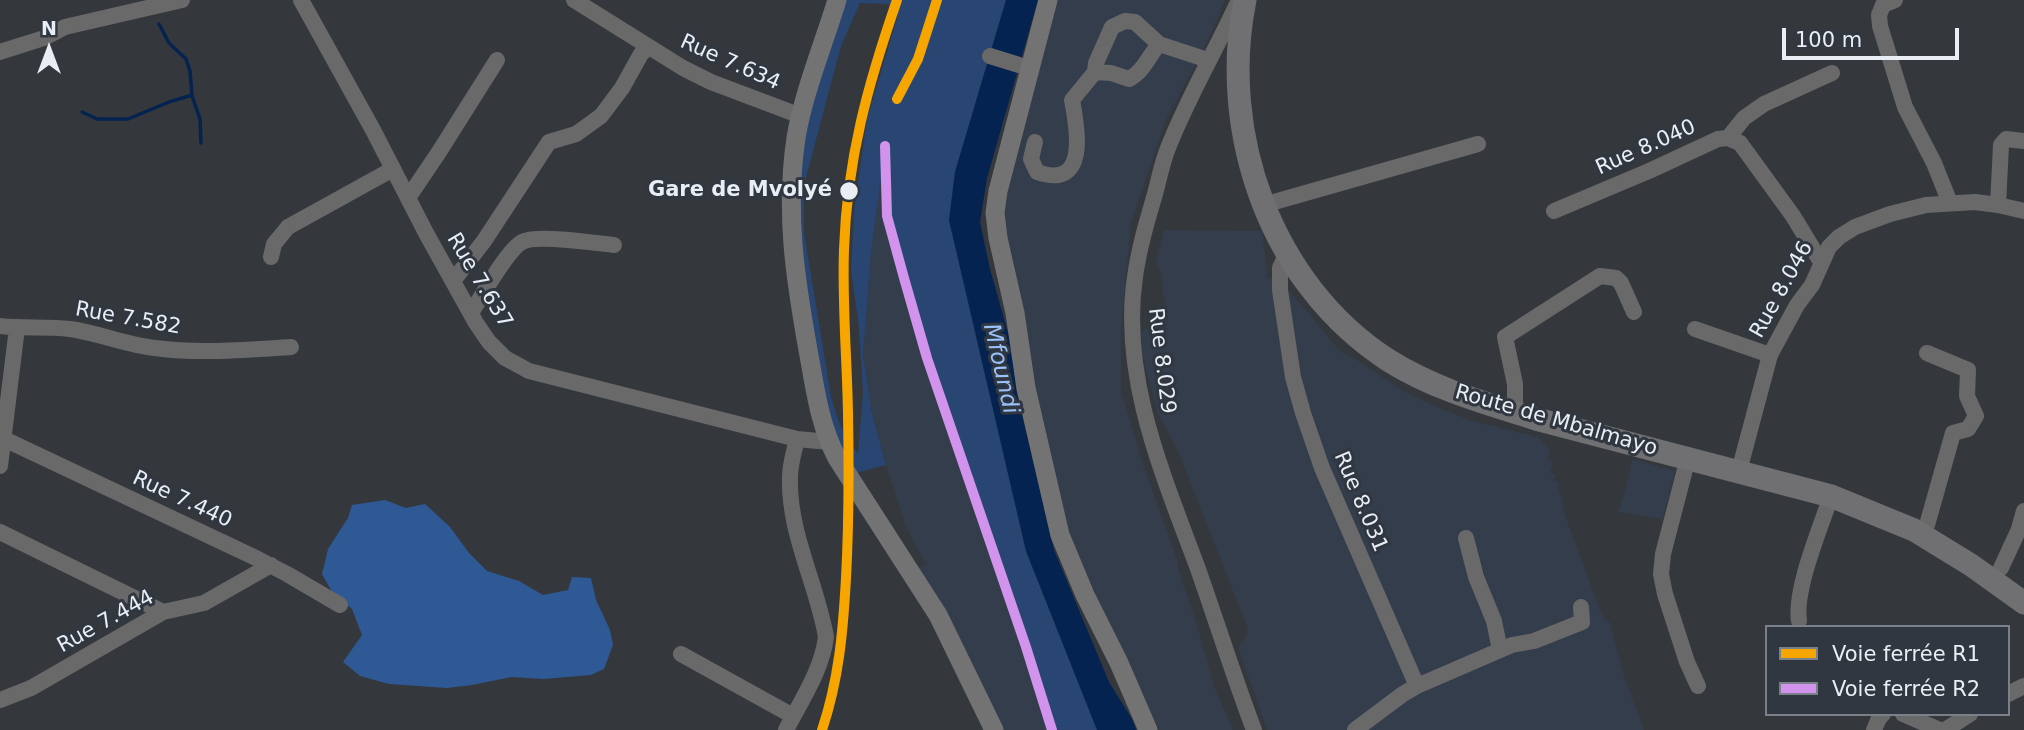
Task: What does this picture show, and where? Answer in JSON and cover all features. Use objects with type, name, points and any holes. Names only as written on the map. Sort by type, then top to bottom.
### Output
[{"type":"highway","points":[[1247,0],[1254,132],[1259,158],[1274,202],[1301,256],[1350,315],[1371,334],[1418,364],[1452,381],[1515,402],[1740,467],[1825,485],[1927,525],[2001,568],[2024,586]]},
{"type":"highway","name":"Route de Mbalmayo","points":[[1247,0],[1239,38],[1238,98],[1243,138],[1259,192],[1287,253],[1318,297],[1364,342],[1387,359],[1444,389],[1536,419],[1688,458],[1740,467],[1831,496],[1914,530],[1971,565],[2024,603]]},
{"type":"main road","points":[[837,0],[801,116],[796,139],[791,206],[793,259],[818,404],[833,450],[938,615],[993,730]]},
{"type":"main road","points":[[1048,0],[998,191],[995,213],[998,238],[1015,313],[1026,388],[1060,535],[1148,730]]},
{"type":"street","points":[[0,51],[44,38],[65,27],[182,0]]},
{"type":"street","name":"Rue 7.637","points":[[301,0],[471,313],[489,342],[505,358],[529,372],[833,450]]},
{"type":"street","name":"Rue 7.634","points":[[574,0],[683,68],[711,82],[801,116]]},
{"type":"street","name":"Rue 8.029","points":[[1239,0],[1167,149],[1140,246],[1131,315],[1139,378],[1152,439],[1254,730]]},
{"type":"street","points":[[1895,0],[1882,5],[1880,26],[1905,107],[1934,163],[1950,202]]},
{"type":"street","points":[[1035,142],[1031,159],[1037,172],[1062,176],[1070,171],[1076,153],[1077,133],[1072,100],[1095,72],[1096,63],[1112,27],[1125,21],[1135,22],[1159,44],[1208,60]]},
{"type":"street","points":[[1095,72],[1111,72],[1129,79],[1140,74],[1147,59],[1159,44]]},
{"type":"street","points":[[453,281],[484,241],[549,142],[576,134],[601,116],[622,88],[641,54],[649,47]]},
{"type":"street","points":[[990,56],[1019,65]]},
{"type":"street","points":[[408,198],[497,60]]},
{"type":"street","points":[[1728,138],[1744,118],[1765,104],[1832,74]]},
{"type":"street","name":"Rue 8.040","points":[[1554,211],[1717,139],[1728,138],[1740,143],[1793,216],[1821,262]]},
{"type":"street","points":[[1998,205],[2001,145],[2006,139],[2024,141]]},
{"type":"street","points":[[1274,202],[1478,144]]},
{"type":"street","points":[[271,257],[274,244],[288,227],[393,169]]},
{"type":"street","name":"Rue 8.046","points":[[1740,467],[1770,355],[1797,305],[1812,285],[1829,247],[1839,237],[1855,227],[1890,214],[1926,205],[1975,202],[2024,211]]},
{"type":"street","points":[[471,313],[521,242],[536,239],[614,245]]},
{"type":"street","name":"Rue 8.031","points":[[1287,253],[1280,268],[1280,290],[1293,377],[1303,413],[1332,492],[1417,686]]},
{"type":"street","points":[[1515,402],[1515,384],[1504,337],[1600,276],[1616,278],[1621,283],[1634,312]]},
{"type":"street","points":[[0,466],[4,439],[8,327]]},
{"type":"street","name":"Rue 7.582","points":[[8,327],[70,329],[154,348],[185,351],[291,347]]},
{"type":"street","points":[[1695,329],[1770,355]]},
{"type":"street","points":[[1927,353],[1968,370],[1967,396],[1976,416],[1968,429],[1953,433],[1927,525]]},
{"type":"street","name":"Rue 7.440","points":[[4,439],[271,565],[340,605]]},
{"type":"street","points":[[681,654],[789,723],[811,681],[827,638],[790,494],[790,468],[797,439]]},
{"type":"street","points":[[1688,458],[1663,554],[1661,574],[1687,662],[1698,686]]},
{"type":"street","points":[[1799,621],[1797,608],[1802,585],[1831,496]]},
{"type":"street","points":[[2001,568],[2024,511]]},
{"type":"street","points":[[0,532],[163,612]]},
{"type":"street","points":[[1466,538],[1476,578],[1494,621],[1500,650]]},
{"type":"street","name":"Rue 7.444","points":[[0,700],[30,688],[163,612],[204,603],[271,565]]},
{"type":"street","points":[[1356,730],[1417,686],[1512,645],[1534,641],[1582,621],[1581,607]]},
{"type":"street","points":[[1908,716],[1943,730],[1967,716]]},
{"type":"shaded area","points":[[837,0],[1006,0],[955,172],[949,220],[1026,551],[1097,730],[1052,730],[927,358],[887,216],[885,173],[880,185],[871,253],[863,355],[872,414],[886,465],[848,475],[827,436],[793,178]],"holes":[[[860,3],[887,4],[898,15],[867,119],[854,211],[851,269],[859,328],[863,393],[858,454],[840,426],[831,397],[804,233],[804,185],[841,46]]]},
{"type":"shaded area","points":[[1056,0],[1225,0],[1211,34],[1166,120],[1131,223],[1121,331],[1121,391],[1142,461],[1178,562],[1214,686],[1233,730],[1159,730],[1071,546],[1035,397],[1001,213]]},
{"type":"shaded area","points":[[886,171],[887,216],[927,358],[1052,730],[997,730],[918,568],[926,565],[906,527],[886,465],[872,414],[863,355],[871,253],[880,185]]},
{"type":"shaded area","points":[[1164,230],[1262,231],[1268,279],[1284,276],[1284,284],[1339,350],[1403,391],[1470,420],[1538,437],[1550,449],[1547,459],[1553,461],[1550,472],[1556,475],[1554,480],[1559,482],[1558,493],[1561,494],[1565,515],[1601,613],[1605,620],[1609,621],[1625,679],[1644,730],[1267,730],[1238,648],[1248,629],[1177,449],[1158,414],[1145,367],[1140,333],[1167,314],[1163,278],[1156,262]]},
{"type":"shaded area","points":[[1632,459],[1675,471],[1663,519],[1618,512]]},
{"type":"shaded area","points":[[385,500],[406,508],[425,504],[450,527],[469,553],[487,571],[519,581],[543,595],[568,590],[572,577],[591,578],[596,600],[610,630],[613,645],[604,669],[591,675],[543,679],[511,677],[447,688],[389,684],[360,676],[343,662],[362,635],[352,609],[332,592],[322,574],[328,549],[348,518],[352,505]]},
{"type":"water","name":"Mfoundi","points":[[1006,0],[1038,0],[987,178],[980,222],[1012,347],[1016,389],[1054,550],[1109,682],[1136,730],[1097,730],[1026,551],[949,220],[955,172]]},
{"type":"waterway","points":[[159,24],[169,43],[186,59],[192,96],[200,119],[201,143]]},
{"type":"waterway","points":[[82,112],[97,119],[128,119],[192,95]]},
{"type":"railway","points":[[897,99],[918,59],[937,0]]},
{"type":"railway","points":[[885,146],[887,216],[904,278],[927,358],[1052,730]]},
{"type":"rail line","name":"R1","points":[[822,730],[833,692],[839,655],[847,557],[848,434],[844,270],[849,184],[868,92],[897,0]]},
{"type":"rail line","name":"R1","points":[[897,99],[918,59],[937,0]]},
{"type":"rail line","name":"R2","points":[[885,146],[887,216],[904,278],[927,358],[1052,730]]},
{"type":"place","name":"Gare de Mvolyé","points":[[849,191]]}]
